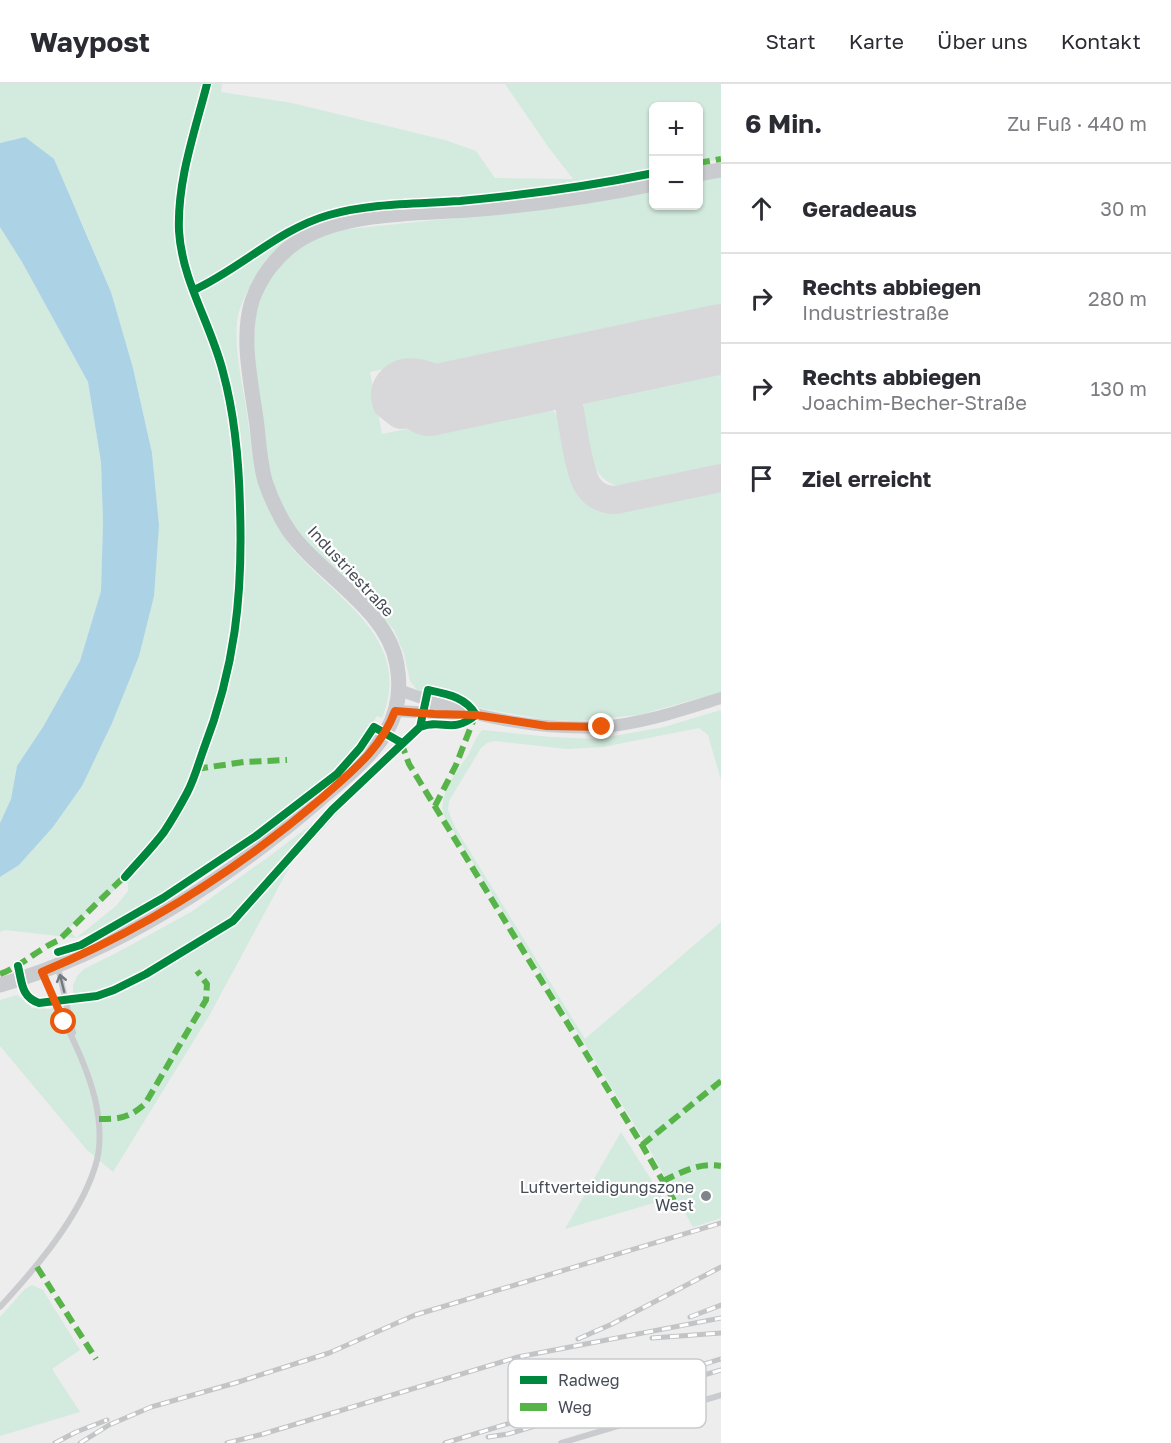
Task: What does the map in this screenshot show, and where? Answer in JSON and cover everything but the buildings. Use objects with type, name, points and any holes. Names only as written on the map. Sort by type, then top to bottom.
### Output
[{"type":"street","points":[[703,173],[721,170]]},
{"type":"street","name":"Industriestraße","points":[[0,985],[58,966],[142,925],[182,901],[280,834],[357,768],[374,750],[395,711],[399,690],[398,669],[394,651],[385,634],[359,602],[309,555],[291,534],[280,517],[265,480],[253,398],[247,333],[249,315],[258,287],[269,269],[297,241],[337,223],[570,199],[649,185]]},
{"type":"street","points":[[399,690],[476,715]]},
{"type":"street","points":[[395,711],[476,715],[547,726],[602,727],[649,719],[721,698]]},
{"type":"lane","points":[[0,1307],[37,1267],[68,1221],[95,1168],[99,1151],[99,1119],[95,1098],[75,1042],[58,966]]},
{"type":"lane","points":[[42,972],[75,1042]]},
{"type":"lane","points":[[706,1400],[721,1395]]},
{"type":"lane","points":[[561,1443],[611,1428]]},
{"type":"green space","points":[[0,84],[222,84],[221,92],[292,103],[445,140],[476,151],[495,178],[573,179],[505,84],[721,84],[721,159],[703,162],[703,102],[649,102],[649,174],[534,192],[356,208],[309,222],[294,229],[283,244],[266,260],[244,298],[238,314],[236,333],[239,368],[258,480],[266,505],[289,544],[366,622],[379,643],[388,665],[389,690],[382,718],[377,716],[353,752],[339,765],[252,834],[176,884],[97,931],[76,938],[5,930],[0,932],[0,877],[19,865],[53,827],[82,786],[159,525],[152,453],[133,368],[111,292],[81,221],[25,137],[0,143]],"holes":[[[128,879],[128,891],[116,906],[76,938],[68,929]]]},
{"type":"green space","points":[[721,176],[721,314],[443,372],[417,362],[370,372],[382,434],[526,404],[548,408],[561,420],[575,477],[583,494],[599,505],[626,507],[721,488],[721,692],[639,715],[577,721],[547,720],[479,708],[454,694],[426,687],[424,694],[417,690],[410,681],[404,654],[394,630],[372,605],[335,573],[292,525],[269,476],[253,361],[255,317],[265,286],[284,261],[308,242],[338,230],[515,212],[649,191],[649,210],[703,210],[703,180]]},
{"type":"green space","points":[[0,227],[22,262],[88,382],[101,462],[103,522],[101,591],[80,661],[43,727],[17,766],[11,799],[0,823]]},
{"type":"green space","points":[[721,363],[721,469],[630,488],[612,484],[599,473],[587,450],[582,426],[582,410],[587,397],[600,388]]},
{"type":"green space","points":[[721,710],[721,780],[708,735],[699,728],[603,747],[567,749],[495,741],[481,748],[449,801],[448,810],[455,827],[585,1039],[721,922],[721,1218],[693,1227],[647,1145],[444,816],[443,799],[449,784],[482,730],[597,739],[664,727]]},
{"type":"green space","points":[[365,784],[291,864],[209,1016],[113,1172],[87,1150],[0,1046],[0,1000],[17,995],[32,1008],[49,1009],[73,1004],[73,986],[77,976],[84,969],[191,912]]},
{"type":"green space","points":[[621,1132],[664,1200],[565,1229]]},
{"type":"green space","points":[[32,1285],[43,1290],[80,1350],[52,1369],[80,1412],[0,1436],[0,1317],[25,1289]]},
{"type":"water","points":[[25,137],[54,159],[111,292],[133,368],[152,453],[159,525],[154,596],[139,656],[112,723],[82,786],[53,827],[19,865],[0,877],[0,823],[11,799],[17,766],[43,727],[80,661],[101,591],[103,522],[101,462],[88,382],[22,262],[0,227],[0,143]]},
{"type":"taxiway","points":[[594,366],[576,379],[568,400],[584,478],[597,495],[616,500],[721,478]]},
{"type":"taxiway","points":[[429,401],[411,414],[400,415],[387,405],[385,391],[397,375],[407,372],[429,376],[472,391]]},
{"type":"taxiway","points":[[502,385],[539,379],[554,385],[568,400]]},
{"type":"runway","points":[[429,401],[721,339]]},
{"type":"railway","points":[[80,1443],[109,1425],[151,1407],[329,1353],[415,1315],[721,1223]]},
{"type":"railway","points":[[578,1339],[612,1324],[721,1267]]},
{"type":"railway","points":[[690,1317],[721,1305]]},
{"type":"railway","points":[[511,1359],[721,1318]]},
{"type":"railway","points":[[652,1338],[721,1333]]},
{"type":"railway","points":[[706,1364],[721,1359]]},
{"type":"railway","points":[[227,1443],[508,1360]]},
{"type":"railway","points":[[706,1375],[721,1370]]},
{"type":"railway","points":[[55,1443],[107,1420]]},
{"type":"railway","points":[[445,1443],[508,1424]]},
{"type":"railway","points":[[488,1437],[528,1428]]},
{"type":"marked path","points":[[703,162],[721,159]]},
{"type":"marked path","points":[[435,806],[456,765],[475,716]]},
{"type":"marked path","points":[[401,742],[409,764],[679,1209]]},
{"type":"marked path","points":[[196,769],[244,762],[287,760]]},
{"type":"marked path","points":[[0,974],[16,967],[59,940],[128,873]]},
{"type":"marked path","points":[[99,1119],[124,1117],[145,1104],[206,1000],[207,984],[197,971]]},
{"type":"marked path","points":[[642,1145],[721,1081]]},
{"type":"marked path","points":[[663,1181],[684,1171],[705,1165],[721,1166]]},
{"type":"marked path","points":[[37,1267],[96,1359]]},
{"type":"cycle path","points":[[125,877],[164,832],[192,783],[223,690],[235,631],[241,540],[233,422],[218,354],[185,267],[179,231],[184,175],[207,84]]},
{"type":"cycle path","points":[[194,290],[276,239],[311,221],[329,215],[377,206],[460,201],[533,193],[649,174]]},
{"type":"cycle path","points":[[18,966],[26,993],[39,1003],[97,996],[146,974],[233,921],[332,810],[420,727],[435,724],[460,724],[476,715],[461,700],[428,690],[420,727]]},
{"type":"cycle path","points":[[58,952],[81,945],[163,898],[256,836],[337,774],[360,748],[374,727],[402,743]]},
{"type":"place","name":"Luftverteidigungszone West","points":[[706,1196]]},
{"type":"route","points":[[64,1022],[42,972],[142,925],[182,901],[280,834],[357,768],[374,750],[395,711],[476,715],[547,726],[602,727]]}]
